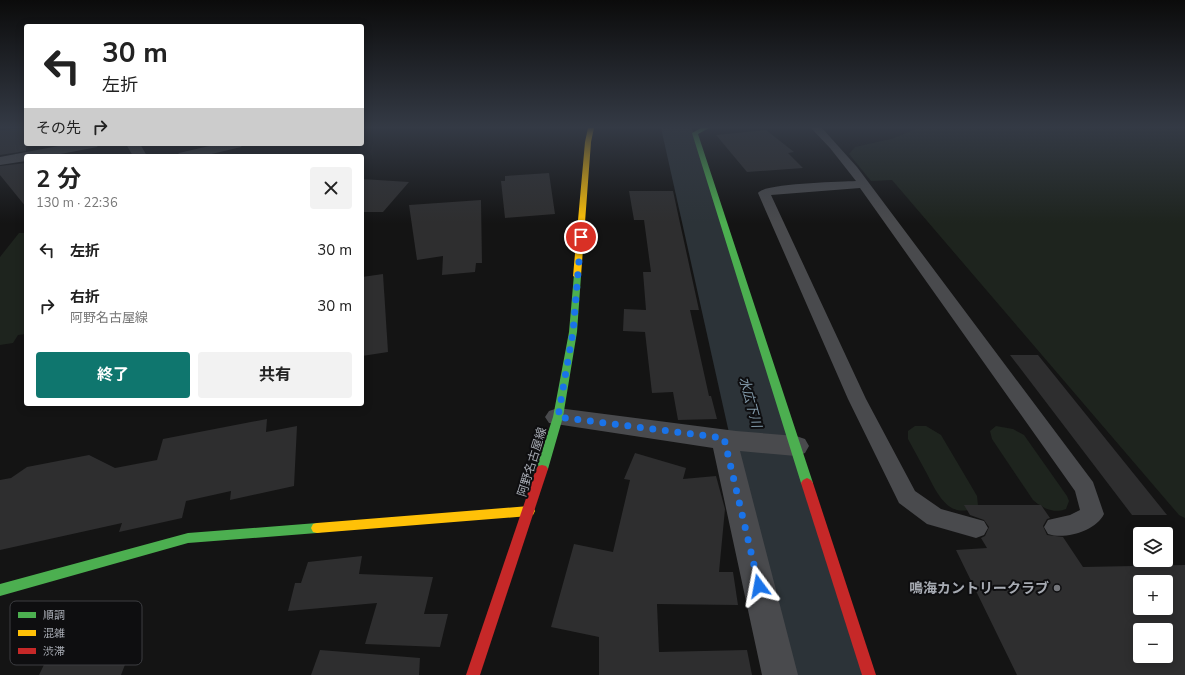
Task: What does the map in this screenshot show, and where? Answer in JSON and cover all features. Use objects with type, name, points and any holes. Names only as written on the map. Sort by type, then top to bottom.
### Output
[{"type":"street","name":"阿野名古屋線","points":[[473,675],[529,511],[558,417],[573,332],[587,160]]},
{"type":"street","points":[[703,160],[791,445],[869,675]]},
{"type":"street","points":[[558,417],[730,439],[791,445]]},
{"type":"street","points":[[730,439],[780,675]]},
{"type":"street","points":[[0,590],[188,538],[529,511]]},
{"type":"lane","points":[[844,160],[1085,488],[1093,514],[1074,524],[1056,527]]},
{"type":"lane","points":[[863,184],[768,191],[764,193],[857,399],[907,497],[935,517],[976,528]]},
{"type":"shaded area","points":[[853,160],[1185,160],[1185,518],[1179,515],[892,180],[871,181]]},
{"type":"shaded area","points":[[19,233],[24,233],[24,334],[18,335],[13,343],[0,345],[0,257]]},
{"type":"shaded area","points":[[915,426],[926,426],[941,435],[977,496],[978,506],[968,510],[959,510],[952,508],[945,503],[908,439],[908,431]]},
{"type":"shaded area","points":[[996,426],[1013,429],[1024,435],[1067,496],[1069,501],[1066,509],[1057,511],[1048,509],[1033,500],[992,439],[990,431]]},
{"type":"building","points":[[737,160],[794,160],[803,168],[747,172]]},
{"type":"building","points":[[24,163],[24,205],[0,175],[0,166]]},
{"type":"building","points":[[549,173],[555,214],[505,218],[501,181],[505,181],[505,176]]},
{"type":"building","points":[[364,179],[409,182],[383,212],[364,212]]},
{"type":"building","points":[[629,191],[673,191],[699,310],[690,310],[709,396],[711,396],[717,419],[678,420],[673,392],[652,393],[645,332],[623,331],[624,309],[646,310],[643,272],[651,272],[644,220],[634,220]]},
{"type":"building","points":[[481,200],[482,263],[476,263],[475,272],[442,275],[443,256],[417,260],[409,205]]},
{"type":"building","points":[[383,274],[388,352],[364,356],[364,277]]},
{"type":"building","points":[[1010,355],[1038,355],[1167,515],[1132,515]]},
{"type":"building","points":[[267,419],[266,432],[297,426],[294,486],[230,500],[231,491],[186,501],[182,518],[119,532],[122,523],[0,550],[0,480],[11,478],[27,467],[89,455],[115,468],[157,460],[163,439]]},
{"type":"building","points":[[635,453],[686,468],[683,479],[716,476],[725,509],[719,572],[733,572],[738,605],[657,604],[659,652],[747,650],[752,675],[599,675],[599,637],[551,627],[574,544],[613,552],[630,480],[624,479]]},
{"type":"building","name":"鳴海カントリークラブ","points":[[964,505],[1041,505],[1050,518],[1047,519],[1043,526],[1047,535],[1063,537],[1083,567],[1173,567],[1173,565],[1185,565],[1185,675],[1017,675],[956,550],[987,548],[981,538],[985,536],[989,527],[984,520],[970,515]]},
{"type":"building","points":[[362,556],[359,574],[433,577],[424,614],[448,614],[440,647],[365,644],[377,603],[288,611],[295,583],[301,583],[308,562]]},
{"type":"building","points":[[320,650],[420,658],[419,675],[311,675]]},
{"type":"building","points":[[44,665],[125,665],[121,675],[39,675]]},
{"type":"waterway","name":"水広下川","points":[[685,160],[825,675]]},
{"type":"traffic: fast","points":[[703,160],[807,483]]},
{"type":"traffic: fast","points":[[542,469],[558,417],[573,332],[577,276]]},
{"type":"traffic: fast","points":[[0,590],[188,538],[317,528]]},
{"type":"traffic: slow","points":[[577,276],[587,160]]},
{"type":"traffic: slow","points":[[317,528],[529,511]]},
{"type":"traffic: jam","points":[[473,675],[542,469]]},
{"type":"traffic: jam","points":[[807,483],[869,675]]},
{"type":"place","name":"鳴海カントリークラブ","points":[[1057,588]]},
{"type":"route","points":[[581,237],[573,332],[558,417],[724,438],[759,586]]}]
